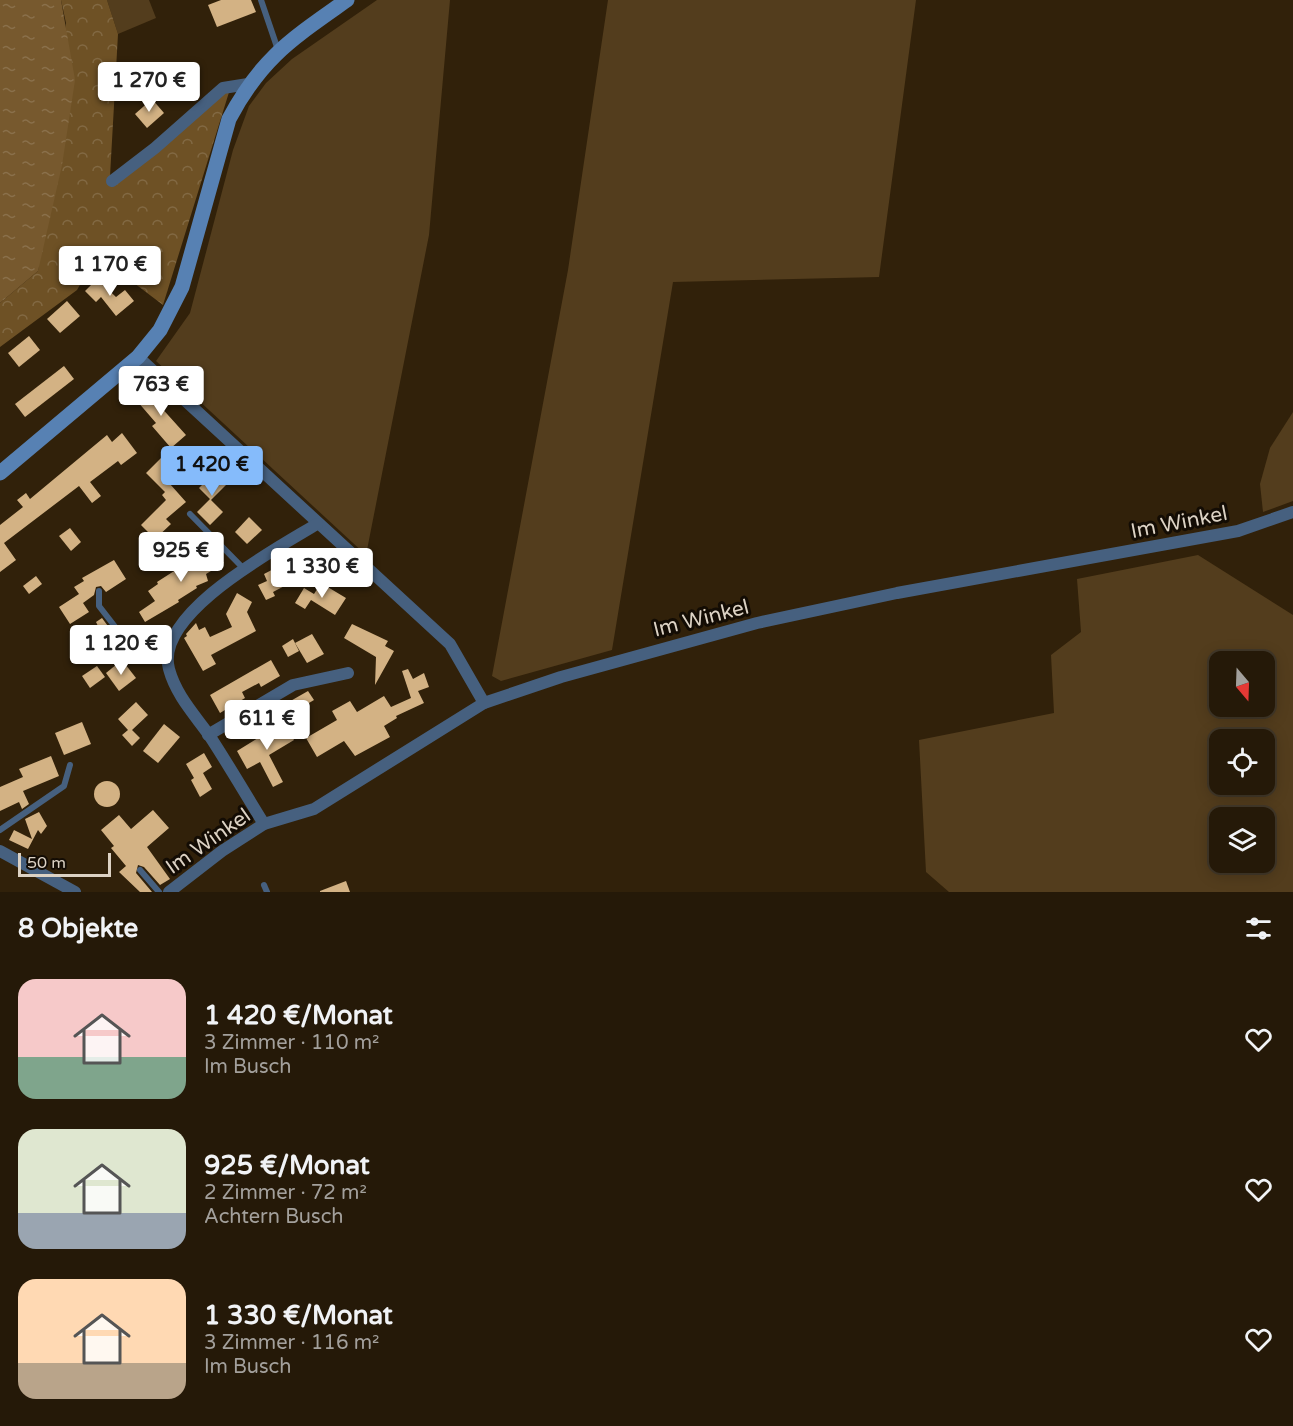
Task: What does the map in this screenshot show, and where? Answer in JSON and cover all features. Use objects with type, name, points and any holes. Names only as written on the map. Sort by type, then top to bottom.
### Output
[{"type":"street","points":[[0,473],[138,357],[159,330],[182,287],[230,119],[248,84],[279,51],[347,0]]},
{"type":"street","points":[[112,181],[155,148],[223,88],[248,84]]},
{"type":"street","points":[[138,357],[450,644],[484,703]]},
{"type":"street","name":"Im Winkel","points":[[173,891],[222,851],[264,824],[314,809],[484,703],[641,653],[757,623],[897,593],[1238,531],[1293,512]]},
{"type":"street","points":[[264,824],[208,735],[179,694],[168,667],[173,634],[205,598],[244,569],[317,524]]},
{"type":"street","points":[[208,735],[293,685],[348,674]]},
{"type":"street","points":[[0,851],[75,892]]},
{"type":"lane","points":[[261,0],[279,51]]},
{"type":"lane","points":[[190,514],[244,569]]},
{"type":"lane","points":[[99,591],[99,606],[123,637],[173,634]]},
{"type":"lane","points":[[0,830],[64,786],[70,765]]},
{"type":"lane","points":[[140,870],[159,892]]},
{"type":"shaded area","points":[[107,0],[149,0],[156,18],[118,34]]},
{"type":"shaded area","points":[[377,0],[450,0],[429,235],[366,555],[156,361],[190,313],[233,150],[249,106],[266,83],[292,59]]},
{"type":"shaded area","points":[[608,0],[916,0],[879,277],[673,282],[612,650],[501,681],[492,676],[568,270]]},
{"type":"shaded area","points":[[1293,412],[1293,501],[1263,512],[1260,484],[1270,448]]},
{"type":"shaded area","points":[[1198,555],[1293,615],[1293,892],[949,892],[926,872],[919,740],[1054,713],[1051,655],[1081,632],[1077,579]]},
{"type":"green space","points":[[61,0],[107,0],[118,34],[110,176],[230,89],[163,305],[97,255],[77,290],[0,347],[0,303],[38,271],[66,23]]},
{"type":"water","points":[[0,0],[61,0],[75,80],[62,165],[38,271],[0,303]]},
{"type":"building","points":[[221,0],[251,0],[256,12],[217,27],[208,5]]},
{"type":"building","points":[[173,64],[184,75],[167,91],[156,79]]},
{"type":"building","points":[[152,99],[164,113],[147,128],[135,114]]},
{"type":"building","points":[[97,279],[116,297],[125,290],[134,301],[116,316],[101,297],[96,302],[85,291]]},
{"type":"building","points":[[67,301],[80,316],[60,333],[47,319]]},
{"type":"building","points":[[29,336],[40,350],[19,367],[8,353]]},
{"type":"building","points":[[64,366],[74,379],[25,417],[15,404]]},
{"type":"building","points":[[156,385],[168,398],[159,405],[186,435],[171,448],[152,426],[156,423],[137,401]]},
{"type":"building","points":[[122,433],[137,453],[121,465],[118,461],[90,482],[101,496],[92,503],[79,486],[4,543],[16,560],[0,572],[0,525],[23,507],[17,500],[26,493],[30,499],[107,435],[112,442]]},
{"type":"building","points":[[161,458],[170,467],[162,475],[186,502],[166,519],[171,524],[155,539],[141,525],[166,500],[162,495],[165,492],[146,473]]},
{"type":"building","points":[[217,470],[229,482],[211,500],[223,512],[210,525],[197,512],[210,499],[199,488]]},
{"type":"building","points":[[249,517],[262,530],[247,544],[235,532]]},
{"type":"building","points":[[70,528],[81,542],[71,551],[59,536]]},
{"type":"building","points":[[213,546],[224,563],[206,574],[208,581],[196,586],[197,588],[178,600],[179,602],[145,622],[139,612],[155,601],[148,591],[158,584],[157,582]]},
{"type":"building","points":[[114,560],[126,579],[106,592],[101,586],[96,587],[94,595],[83,603],[89,612],[70,624],[59,607],[79,594],[74,587],[84,581],[82,578]]},
{"type":"building","points":[[285,563],[294,581],[273,592],[275,596],[266,600],[258,585],[267,581],[264,574]]},
{"type":"building","points":[[36,576],[42,584],[29,594],[23,586]]},
{"type":"building","points":[[321,583],[346,598],[335,615],[311,600],[305,609],[295,603],[304,588],[314,594]]},
{"type":"building","points":[[237,593],[252,602],[247,612],[256,631],[211,655],[216,664],[203,671],[184,638],[196,623],[199,630],[205,627],[210,637],[232,627],[226,614]]},
{"type":"building","points":[[102,618],[113,633],[106,638],[111,645],[87,661],[76,643],[99,628],[96,622]]},
{"type":"building","points":[[352,624],[388,641],[385,646],[394,651],[375,685],[376,657],[344,638]]},
{"type":"building","points":[[312,634],[324,654],[307,663],[295,643]]},
{"type":"building","points":[[293,639],[299,651],[288,657],[282,646]]},
{"type":"building","points":[[122,660],[136,678],[119,691],[106,673]]},
{"type":"building","points":[[271,660],[280,676],[261,687],[259,683],[242,692],[245,698],[220,713],[210,695]]},
{"type":"building","points":[[97,666],[105,677],[90,688],[82,676]]},
{"type":"building","points":[[408,669],[413,679],[424,673],[429,687],[418,691],[424,703],[396,716],[397,718],[384,726],[390,737],[355,756],[344,741],[317,757],[306,738],[337,720],[332,711],[350,701],[357,712],[384,696],[391,707],[411,698],[402,671]]},
{"type":"building","points":[[308,691],[314,700],[292,713],[287,703]]},
{"type":"building","points":[[136,702],[148,715],[132,730],[140,738],[132,746],[122,735],[128,730],[118,719]]},
{"type":"building","points":[[82,722],[91,744],[64,755],[55,733]]},
{"type":"building","points":[[284,722],[294,740],[269,755],[283,782],[273,787],[260,762],[247,769],[237,751]]},
{"type":"building","points":[[164,724],[180,737],[158,763],[143,751]]},
{"type":"building","points":[[204,753],[212,767],[203,773],[212,789],[200,797],[191,780],[194,778],[186,764]]},
{"type":"building","points":[[51,756],[59,776],[23,791],[29,804],[22,809],[19,802],[0,811],[0,787],[23,777],[19,769]]},
{"type":"building","points":[[107,781],[116,785],[120,794],[116,803],[107,807],[98,803],[94,794],[98,785]]},
{"type":"building","points":[[153,810],[169,828],[147,847],[170,879],[160,885],[144,867],[138,865],[136,873],[152,892],[140,892],[119,872],[126,866],[111,848],[114,846],[101,830],[119,815],[131,829]]},
{"type":"building","points":[[39,812],[47,826],[41,834],[38,830],[28,849],[9,840],[14,830],[32,839],[25,819]]},
{"type":"building","points":[[346,881],[350,892],[320,892],[320,891]]}]
